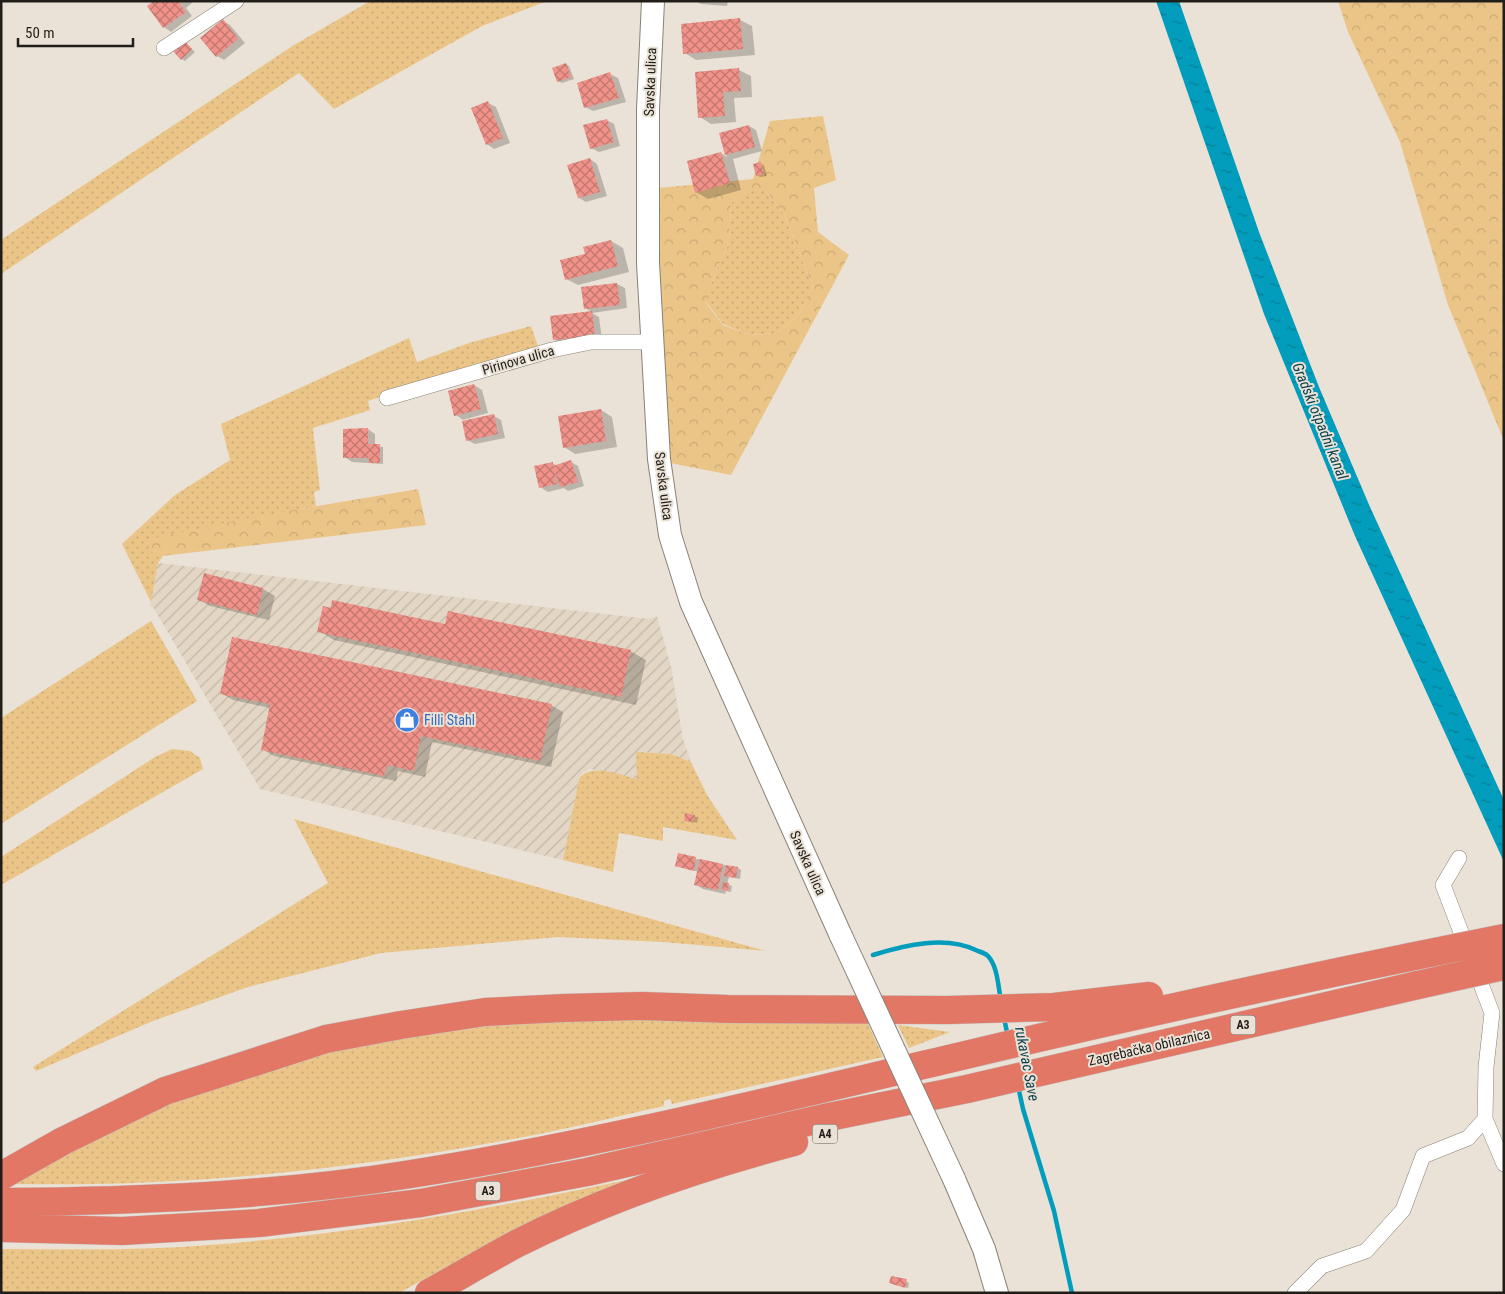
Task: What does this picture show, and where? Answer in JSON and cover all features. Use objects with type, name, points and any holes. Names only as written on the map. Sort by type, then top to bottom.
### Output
[{"type":"highway","name":"A3","points":[[1,1202],[116,1202],[254,1194],[409,1175],[701,1118],[959,1056],[1325,975],[1504,938]]},
{"type":"highway","name":"Zagrebačka obilaznica","points":[[968,1093],[996,1082],[1504,966]]},
{"type":"highway","points":[[1,1176],[63,1141],[165,1092],[326,1039],[485,1012],[642,1006],[728,1010],[948,1010],[1054,1007],[1120,1000],[1296,969],[1325,975]]},
{"type":"highway","name":"A3","points":[[1,1228],[122,1231],[259,1223],[421,1203],[587,1172],[968,1093]]},
{"type":"highway","name":"A4","points":[[429,1293],[516,1244],[593,1209],[683,1176],[773,1148],[968,1093]]},
{"type":"main road","name":"Savska ulica","points":[[653,1],[648,193],[652,342],[659,459],[666,512],[678,562],[706,637],[840,936],[954,1179],[984,1250],[997,1293]]},
{"type":"street","points":[[164,48],[236,1]]},
{"type":"street","name":"Pirinova ulica","points":[[387,398],[552,350],[591,342],[652,342]]},
{"type":"street","points":[[1459,858],[1443,885],[1492,1013],[1486,1067],[1485,1119],[1504,1164]]},
{"type":"street","points":[[1296,1293],[1322,1266],[1366,1251],[1403,1210],[1424,1156],[1468,1138],[1485,1119]]},
{"type":"shaded area","points":[[158,563],[649,619],[657,616],[671,667],[683,739],[691,762],[671,754],[636,752],[638,779],[590,769],[583,773],[579,779],[563,860],[260,789],[153,607],[150,606]]},
{"type":"green space","points":[[370,1],[547,1],[482,26],[334,109],[299,73],[1,274],[1,240],[294,45]]},
{"type":"green space","points":[[1338,1],[1504,1],[1504,441],[1448,305],[1400,142],[1348,32]]},
{"type":"green space","points":[[823,116],[836,180],[814,188],[818,232],[849,255],[731,475],[665,462],[659,337],[658,188],[753,179],[770,121]],"holes":[[[747,191],[766,191],[784,214],[813,286],[800,313],[777,333],[749,335],[723,325],[706,303],[715,273],[729,243],[731,203]]]},
{"type":"green space","points":[[747,191],[766,191],[784,214],[813,286],[800,313],[777,333],[749,335],[723,324],[706,302],[715,273],[729,243],[731,203]]},
{"type":"green space","points":[[531,326],[539,349],[427,381],[368,401],[370,410],[313,428],[320,490],[314,492],[316,506],[148,540],[154,556],[163,556],[158,563],[151,602],[122,544],[175,495],[230,460],[221,424],[409,338],[417,362],[469,343]]},
{"type":"green space","points":[[418,489],[426,525],[154,557],[147,540],[252,517]]},
{"type":"green space","points":[[151,621],[197,701],[1,824],[1,718]]},
{"type":"green space","points":[[172,749],[190,751],[200,758],[203,769],[1,885],[1,857],[155,757]]},
{"type":"green space","points":[[636,752],[671,754],[691,762],[707,795],[737,840],[663,827],[663,841],[619,833],[613,872],[563,860],[579,779],[590,771],[598,770],[637,779]]},
{"type":"green space","points":[[294,819],[766,951],[663,942],[558,937],[381,953],[248,987],[153,1021],[36,1071],[33,1067],[328,883]]},
{"type":"green space","points":[[605,1017],[868,1024],[883,1057],[672,1104],[670,1099],[664,1101],[664,1106],[551,1132],[390,1160],[266,1174],[141,1183],[16,1184],[79,1148],[78,1146],[181,1099],[318,1054],[465,1025]]},
{"type":"green space","points":[[898,1025],[950,1032],[909,1048]]},
{"type":"green space","points":[[631,1179],[496,1240],[399,1293],[1,1293],[1,1249],[157,1248],[209,1245],[316,1234],[474,1210]]},
{"type":"water","name":"Gradski otpadni kanal","points":[[1156,1],[1179,1],[1259,232],[1319,387],[1370,507],[1504,800],[1504,862],[1355,536],[1264,314]]},
{"type":"building","points":[[154,1],[182,1],[179,3],[186,12],[163,28],[147,6]]},
{"type":"building","points":[[740,18],[743,49],[683,54],[681,24]]},
{"type":"building","points":[[223,19],[238,39],[216,57],[200,38]]},
{"type":"building","points":[[184,40],[192,49],[181,60],[172,50]]},
{"type":"building","points":[[566,63],[571,77],[557,82],[552,68]]},
{"type":"building","points":[[739,68],[741,91],[723,92],[725,116],[698,118],[695,72]]},
{"type":"building","points":[[610,72],[619,98],[584,108],[577,83]]},
{"type":"building","points":[[488,101],[503,138],[486,145],[471,108]]},
{"type":"building","points":[[607,119],[614,142],[590,149],[583,125]]},
{"type":"building","points":[[749,125],[755,147],[725,155],[719,133]]},
{"type":"building","points":[[721,152],[730,183],[695,193],[687,161]]},
{"type":"building","points":[[590,158],[600,192],[578,198],[567,165]]},
{"type":"building","points":[[761,162],[764,174],[756,176],[753,164]]},
{"type":"building","points":[[611,240],[618,266],[565,280],[560,260],[585,254],[583,247]]},
{"type":"building","points":[[617,283],[620,305],[584,309],[581,287]]},
{"type":"building","points":[[592,311],[595,336],[553,340],[550,316]]},
{"type":"building","points":[[474,384],[481,409],[454,416],[448,391]]},
{"type":"building","points":[[601,409],[606,441],[563,448],[558,416]]},
{"type":"building","points":[[494,414],[498,434],[466,441],[462,421]]},
{"type":"building","points":[[368,428],[368,444],[380,444],[380,463],[369,463],[369,458],[343,458],[343,429]]},
{"type":"building","points":[[571,460],[578,482],[560,487],[554,470],[557,484],[539,488],[534,466],[553,462],[553,466]]},
{"type":"building","points":[[204,573],[263,588],[257,615],[197,600]]},
{"type":"building","points":[[332,600],[445,624],[448,611],[631,650],[621,697],[317,632],[323,606],[331,608]]},
{"type":"building","name":"Filli Stahl","points":[[232,637],[552,704],[540,761],[421,736],[414,771],[387,765],[384,776],[261,750],[270,704],[220,694]]},
{"type":"building","points":[[685,813],[695,815],[693,822],[684,821]]},
{"type":"building","points":[[678,853],[696,857],[694,871],[675,866]]},
{"type":"building","points":[[700,859],[723,864],[718,890],[694,885]]},
{"type":"building","points":[[726,865],[738,867],[736,878],[724,876]]},
{"type":"building","points":[[723,882],[729,883],[728,891],[722,890]]},
{"type":"building","points":[[891,1276],[907,1279],[905,1288],[889,1283]]},
{"type":"waterway","name":"rukavac Save","points":[[873,955],[925,943],[953,943],[966,946],[988,956],[996,971],[1001,1000]]},
{"type":"waterway","name":"rukavac Save","points":[[1004,1018],[1008,1037]]},
{"type":"waterway","name":"rukavac Save","points":[[1018,1086],[1023,1109],[1054,1211],[1072,1293]]},
{"type":"place","name":"Filli Stahl","points":[[407,720]]}]
